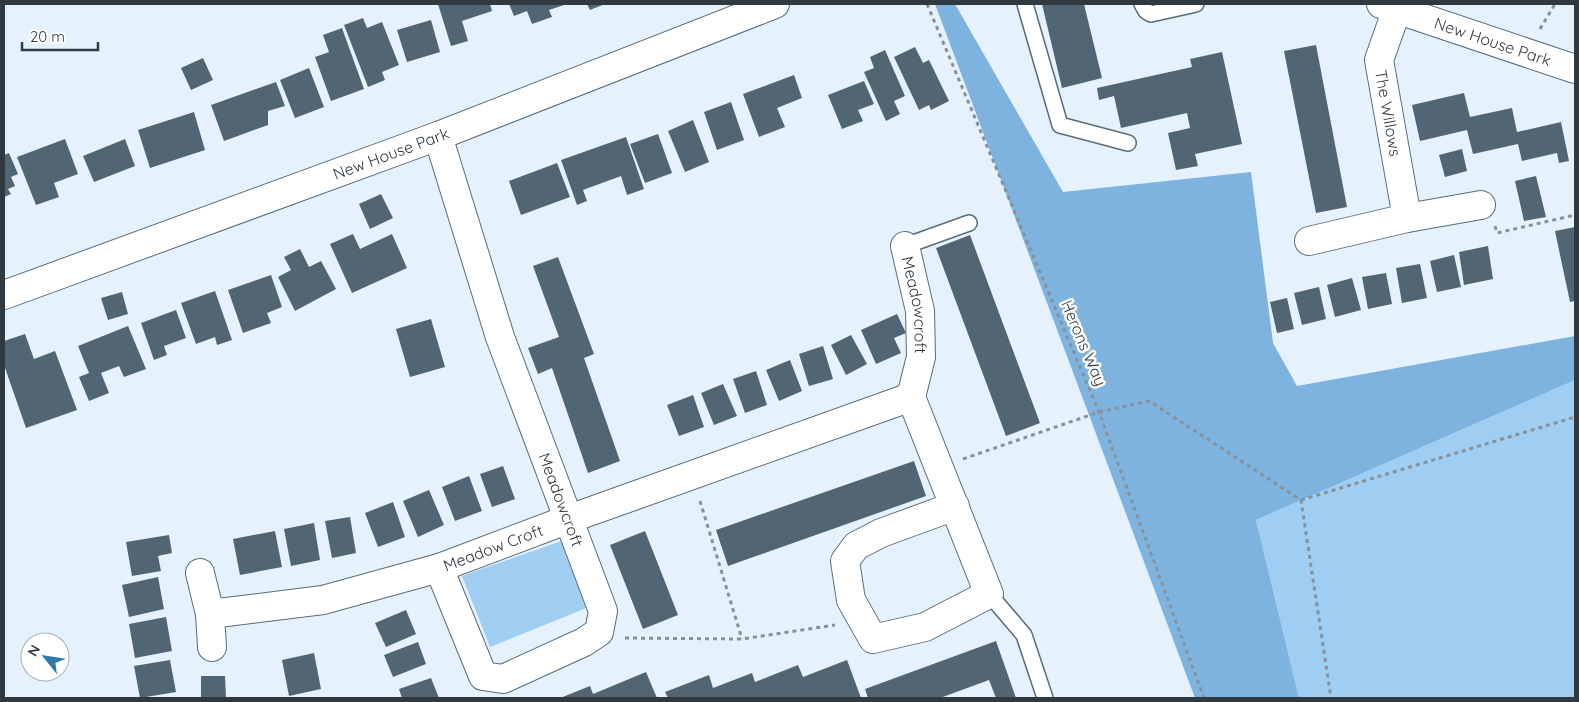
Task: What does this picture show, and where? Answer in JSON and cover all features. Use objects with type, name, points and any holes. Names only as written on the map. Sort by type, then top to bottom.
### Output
[{"type":"street","name":"New House Park","points":[[4,295],[438,136],[775,4]]},
{"type":"street","name":"New House Park","points":[[1389,6],[1575,69]]},
{"type":"street","name":"The Willows","points":[[1389,6],[1379,60],[1407,218]]},
{"type":"street","name":"Meadowcroft","points":[[438,136],[500,337],[603,612],[599,632]]},
{"type":"street","points":[[1309,241],[1407,218],[1481,205]]},
{"type":"street","name":"Meadowcroft","points":[[905,246],[920,311],[922,357],[911,397]]},
{"type":"street","points":[[911,397],[989,594],[925,627],[873,639],[851,600],[845,562],[856,546],[881,533],[954,506]]},
{"type":"street","name":"Meadow Croft","points":[[210,614],[323,600],[438,568],[569,519],[911,397]]},
{"type":"street","points":[[438,568],[482,676],[504,679],[584,642],[599,632]]},
{"type":"street","points":[[200,572],[210,614],[212,647]]},
{"type":"lane","points":[[1025,4],[1060,125],[1128,143]]},
{"type":"lane","points":[[1142,4],[1146,11],[1151,14],[1196,4]]},
{"type":"lane","points":[[905,246],[968,222]]},
{"type":"lane","points":[[989,594],[1024,635],[1045,698]]},
{"type":"path","name":"Herons Way","points":[[928,4],[1099,412],[1204,698]]},
{"type":"path","points":[[1481,205],[1491,213],[1497,233],[1575,215]]},
{"type":"path","points":[[939,468],[1099,412],[1148,401],[1301,500],[1331,698]]},
{"type":"path","points":[[1301,500],[1575,417]]},
{"type":"path","points":[[692,476],[742,640]]},
{"type":"path","points":[[599,632],[629,639],[742,640],[863,620]]},
{"type":"shaded area","points":[[935,4],[955,4],[1063,192],[1251,172],[1273,343],[1297,386],[1575,336],[1575,380],[1256,520],[1299,698],[1195,698]]},
{"type":"shaded area","points":[[1575,380],[1575,698],[1299,698],[1256,520]]},
{"type":"shaded area","points":[[564,540],[589,607],[490,647],[462,576]]},
{"type":"building","points":[[438,4],[490,4],[492,11],[462,21],[468,41],[451,46]]},
{"type":"building","points":[[509,4],[567,4],[549,10],[552,17],[532,24],[527,11],[514,16]]},
{"type":"building","points":[[587,4],[605,4],[590,10]]},
{"type":"building","points":[[1042,4],[1084,4],[1102,78],[1062,88]]},
{"type":"building","points":[[363,18],[367,28],[382,22],[399,65],[382,72],[385,80],[368,87],[344,25]]},
{"type":"building","points":[[431,20],[440,52],[407,62],[397,30]]},
{"type":"building","points":[[342,28],[364,89],[331,101],[315,57],[329,52],[323,35]]},
{"type":"building","points":[[1316,45],[1347,207],[1316,213],[1284,51]]},
{"type":"building","points":[[915,47],[923,63],[929,60],[949,101],[931,110],[929,105],[919,110],[894,57]]},
{"type":"building","points":[[885,50],[905,96],[894,101],[900,114],[886,121],[864,72],[874,68],[870,57]]},
{"type":"building","points":[[1222,52],[1242,144],[1195,154],[1198,166],[1176,170],[1168,133],[1190,128],[1187,113],[1121,128],[1114,96],[1099,100],[1097,88],[1192,67],[1190,59]]},
{"type":"building","points":[[203,58],[213,80],[191,90],[181,68]]},
{"type":"building","points":[[309,68],[324,107],[295,118],[280,80]]},
{"type":"building","points":[[794,75],[802,98],[777,108],[785,127],[759,137],[743,94]]},
{"type":"building","points":[[864,81],[874,104],[858,110],[863,121],[842,129],[828,95]]},
{"type":"building","points":[[276,82],[285,106],[268,111],[268,125],[224,141],[211,105]]},
{"type":"building","points":[[1464,93],[1470,117],[1512,108],[1517,132],[1561,122],[1569,161],[1559,163],[1557,153],[1522,161],[1518,144],[1473,154],[1467,130],[1420,141],[1412,105]]},
{"type":"building","points":[[731,102],[744,140],[717,150],[704,112]]},
{"type":"building","points":[[194,112],[205,150],[150,168],[138,130]]},
{"type":"building","points":[[693,120],[709,162],[685,172],[668,131]]},
{"type":"building","points":[[658,134],[672,173],[645,183],[630,144]]},
{"type":"building","points":[[626,137],[644,189],[627,195],[621,176],[583,190],[587,201],[577,205],[561,160]]},
{"type":"building","points":[[65,139],[78,174],[54,183],[59,197],[36,205],[17,157]]},
{"type":"building","points":[[125,139],[135,166],[94,182],[83,156]]},
{"type":"building","points":[[1462,149],[1467,171],[1445,177],[1439,155]]},
{"type":"building","points":[[9,153],[18,174],[11,177],[15,186],[8,189],[11,194],[4,197],[4,155]]},
{"type":"building","points":[[557,163],[570,197],[521,215],[509,181]]},
{"type":"building","points":[[1536,176],[1546,217],[1524,221],[1515,181]]},
{"type":"building","points":[[381,194],[393,218],[370,229],[359,204]]},
{"type":"building","points":[[1575,227],[1575,301],[1570,302],[1555,231]]},
{"type":"building","points":[[353,234],[360,249],[392,234],[407,268],[352,293],[330,244]]},
{"type":"building","points":[[970,235],[1040,423],[1006,436],[936,248]]},
{"type":"building","points":[[1488,246],[1493,279],[1464,285],[1459,252]]},
{"type":"building","points":[[300,249],[309,267],[321,261],[336,289],[295,311],[278,277],[291,270],[284,257]]},
{"type":"building","points":[[1454,255],[1461,287],[1437,292],[1430,261]]},
{"type":"building","points":[[558,257],[594,354],[584,358],[620,461],[588,473],[552,368],[538,374],[528,348],[559,337],[533,266]]},
{"type":"building","points":[[1420,264],[1427,298],[1402,303],[1396,268]]},
{"type":"building","points":[[1386,273],[1392,304],[1368,309],[1362,277]]},
{"type":"building","points":[[271,275],[282,307],[267,313],[271,323],[243,333],[228,290]]},
{"type":"building","points":[[1352,278],[1361,310],[1335,317],[1327,285]]},
{"type":"building","points":[[1319,287],[1326,319],[1302,325],[1294,293]]},
{"type":"building","points":[[215,291],[232,340],[217,345],[215,337],[196,344],[181,303]]},
{"type":"building","points":[[122,292],[128,314],[108,320],[101,298]]},
{"type":"building","points":[[1287,298],[1294,329],[1277,333],[1270,302]]},
{"type":"building","points":[[176,310],[186,338],[164,346],[167,355],[154,360],[141,323]]},
{"type":"building","points":[[897,314],[906,333],[894,338],[901,353],[876,364],[861,330]]},
{"type":"building","points":[[431,319],[445,367],[410,377],[396,329]]},
{"type":"building","points":[[128,326],[146,369],[124,377],[119,366],[101,373],[109,393],[89,401],[79,377],[89,373],[78,346]]},
{"type":"building","points":[[25,334],[34,359],[55,351],[77,410],[26,428],[4,365],[4,341]]},
{"type":"building","points":[[851,335],[867,364],[846,375],[831,345]]},
{"type":"building","points":[[823,346],[833,379],[809,386],[799,354]]},
{"type":"building","points":[[790,360],[802,391],[779,401],[766,370]]},
{"type":"building","points":[[756,371],[767,405],[745,413],[733,379]]},
{"type":"building","points":[[723,384],[737,416],[714,425],[701,393]]},
{"type":"building","points":[[693,395],[704,427],[679,436],[667,405]]},
{"type":"building","points":[[914,461],[926,496],[728,566],[716,530]]},
{"type":"building","points":[[503,466],[515,499],[492,507],[480,474]]},
{"type":"building","points":[[469,476],[482,511],[455,521],[442,487]]},
{"type":"building","points":[[429,490],[444,525],[418,537],[403,501]]},
{"type":"building","points":[[393,502],[405,537],[378,547],[365,513]]},
{"type":"building","points":[[350,517],[356,553],[332,558],[325,521]]},
{"type":"building","points":[[314,523],[320,560],[291,566],[284,529]]},
{"type":"building","points":[[275,531],[282,567],[240,575],[233,539]]},
{"type":"building","points":[[645,531],[678,615],[643,629],[610,545]]},
{"type":"building","points":[[169,535],[172,553],[158,556],[161,571],[132,576],[126,542]]},
{"type":"building","points":[[158,577],[164,609],[129,617],[122,585]]},
{"type":"building","points":[[406,610],[416,634],[386,647],[375,623]]},
{"type":"building","points":[[166,617],[172,651],[135,658],[129,624]]},
{"type":"building","points":[[996,641],[1016,698],[996,698],[989,680],[940,698],[868,698],[865,689]]},
{"type":"building","points":[[418,642],[426,664],[393,677],[384,655]]},
{"type":"building","points":[[314,653],[321,689],[289,696],[282,660]]},
{"type":"building","points":[[170,660],[176,692],[140,698],[134,666]]},
{"type":"building","points":[[847,660],[861,698],[668,698],[665,692],[709,675],[713,688],[752,673],[755,682],[798,665],[803,677]]},
{"type":"building","points":[[646,672],[657,698],[560,698],[590,686],[593,694]]},
{"type":"building","points":[[201,676],[225,676],[226,698],[201,698]]},
{"type":"building","points":[[431,678],[439,698],[402,698],[399,689]]}]
